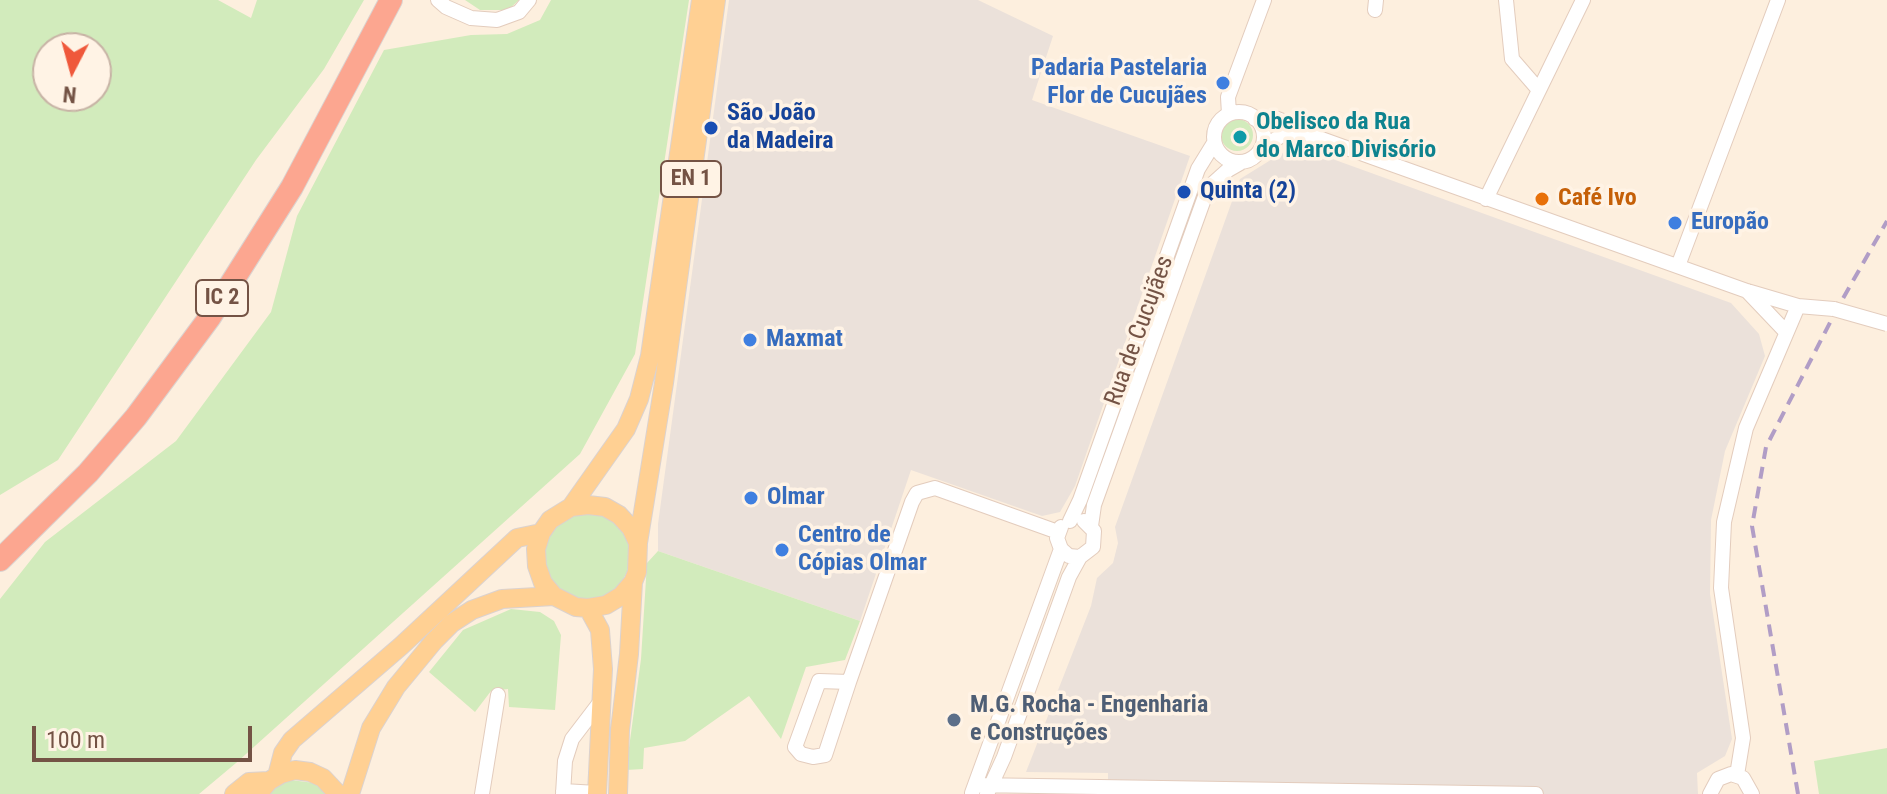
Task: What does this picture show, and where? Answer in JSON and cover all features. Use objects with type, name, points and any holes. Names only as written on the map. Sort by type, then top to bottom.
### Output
[{"type":"highway","name":"IC 2","points":[[0,544],[79,466],[128,412],[202,311],[283,182],[379,0]]},
{"type":"highway","name":"IC 2","points":[[0,560],[88,473],[136,417],[210,317],[292,187],[391,0]]},
{"type":"main road","name":"EN 1","points":[[571,507],[626,429],[647,370],[701,0]]},
{"type":"main road","name":"EN 1","points":[[638,543],[664,383],[716,0]]},
{"type":"main road","points":[[618,794],[620,730],[633,582],[639,560],[638,543],[631,528],[619,515],[605,507],[588,505],[571,507],[550,520],[541,533],[536,549],[537,566],[543,583],[554,596],[576,607],[606,605],[621,596],[633,582]]},
{"type":"main road","points":[[268,784],[292,740],[401,646],[517,538],[541,533]]},
{"type":"main road","points":[[350,794],[371,728],[396,687],[452,623],[472,610],[502,599],[554,596]]},
{"type":"main road","points":[[588,608],[600,630],[597,794]]},
{"type":"main road","points":[[234,794],[249,782],[268,784],[295,770],[323,778],[338,794]]},
{"type":"street","points":[[438,0],[471,18],[497,20],[519,12],[529,0]]},
{"type":"street","points":[[1229,114],[1228,97],[1264,0]]},
{"type":"street","points":[[1506,0],[1512,59],[1538,89]]},
{"type":"street","points":[[1486,199],[1583,0]]},
{"type":"street","points":[[1678,266],[1778,0]]},
{"type":"street","points":[[1305,133],[1281,136],[1261,148],[1254,158],[1242,162],[1227,159],[1219,153],[1214,143],[1217,125],[1229,114],[1242,113],[1255,119],[1275,118],[1305,133],[1747,291],[1798,306],[1834,309],[1887,324]]},
{"type":"street","points":[[1255,119],[1263,132],[1261,148]]},
{"type":"street","name":"Rua de Cucujães","points":[[1058,532],[1070,521],[1080,500],[1198,169],[1214,143]]},
{"type":"street","name":"Rua de Cucujães","points":[[981,789],[1004,757],[1069,577],[1080,557],[1090,552],[1095,542],[1091,526],[1094,505],[1208,188],[1242,162]]},
{"type":"street","points":[[1747,291],[1786,332]]},
{"type":"street","points":[[1737,775],[1743,738],[1721,588],[1724,522],[1746,428],[1798,306]]},
{"type":"street","points":[[849,682],[819,681],[795,747],[801,754],[813,757],[825,755],[912,502],[917,493],[935,488],[1058,532],[1061,549],[981,789],[1536,794]]},
{"type":"street","points":[[1070,521],[1081,520],[1091,526]]},
{"type":"street","points":[[1061,549],[1069,556],[1080,557]]},
{"type":"street","points":[[482,794],[498,695]]},
{"type":"street","points":[[597,794],[563,792],[565,761],[572,739],[601,701]]},
{"type":"street","points":[[1710,794],[1718,779],[1731,774],[1748,783],[1752,794]]},
{"type":"shaded area","points":[[729,0],[978,0],[1053,36],[1032,100],[1190,156],[1075,486],[1060,512],[1042,516],[911,470],[860,621],[658,551],[658,524]]},
{"type":"shaded area","points":[[1302,148],[1731,303],[1759,334],[1765,356],[1725,451],[1711,520],[1710,594],[1732,739],[1725,756],[1697,773],[1698,794],[1108,794],[1108,773],[1026,772],[1091,606],[1097,578],[1113,563],[1118,543],[1115,527],[1240,179],[1282,153]]},
{"type":"green space","points":[[0,0],[218,0],[251,18],[257,0],[364,0],[324,69],[256,160],[58,460],[0,495]]},
{"type":"green space","points":[[465,0],[519,0],[508,10],[480,10]]},
{"type":"green space","points":[[551,0],[689,0],[635,354],[580,454],[199,794],[0,794],[0,599],[45,542],[176,441],[271,312],[297,216],[384,50],[471,35],[507,34],[540,20]]},
{"type":"green space","points":[[1237,119],[1248,124],[1253,135],[1248,146],[1237,151],[1226,146],[1221,135],[1226,124]]},
{"type":"green space","points":[[587,513],[604,516],[618,525],[627,539],[630,556],[627,573],[618,587],[604,596],[587,599],[570,596],[556,587],[547,573],[544,556],[547,539],[556,525],[570,516]]},
{"type":"green space","points":[[658,551],[860,621],[845,660],[806,667],[781,739],[749,696],[685,741],[644,748],[643,769],[626,770],[641,659],[647,563]]},
{"type":"green space","points":[[511,609],[540,612],[554,621],[561,635],[555,710],[509,707],[508,689],[491,691],[475,712],[429,672],[463,630]]},
{"type":"green space","points":[[1887,748],[1887,794],[1819,794],[1814,761]]},
{"type":"green space","points":[[291,780],[314,783],[327,794],[269,794],[280,784]]},
{"type":"railway","points":[[1798,794],[1752,526],[1766,447],[1837,309],[1887,221]]},
{"type":"place","name":"Padaria Pastelaria Flor de Cucujães","points":[[1223,83]]},
{"type":"place","name":"São João da Madeira","points":[[711,128]]},
{"type":"place","name":"Obelisco da Rua do Marco Divisório","points":[[1240,137]]},
{"type":"place","name":"Quinta (2)","points":[[1184,192]]},
{"type":"place","name":"Café Ivo","points":[[1542,199]]},
{"type":"place","name":"Europão","points":[[1675,223]]},
{"type":"place","name":"Maxmat","points":[[750,340]]},
{"type":"place","name":"Olmar","points":[[751,498]]},
{"type":"place","name":"Centro de Cópias Olmar","points":[[782,550]]},
{"type":"place","name":"M.G. Rocha - Engenharia e Construções","points":[[954,720]]}]
